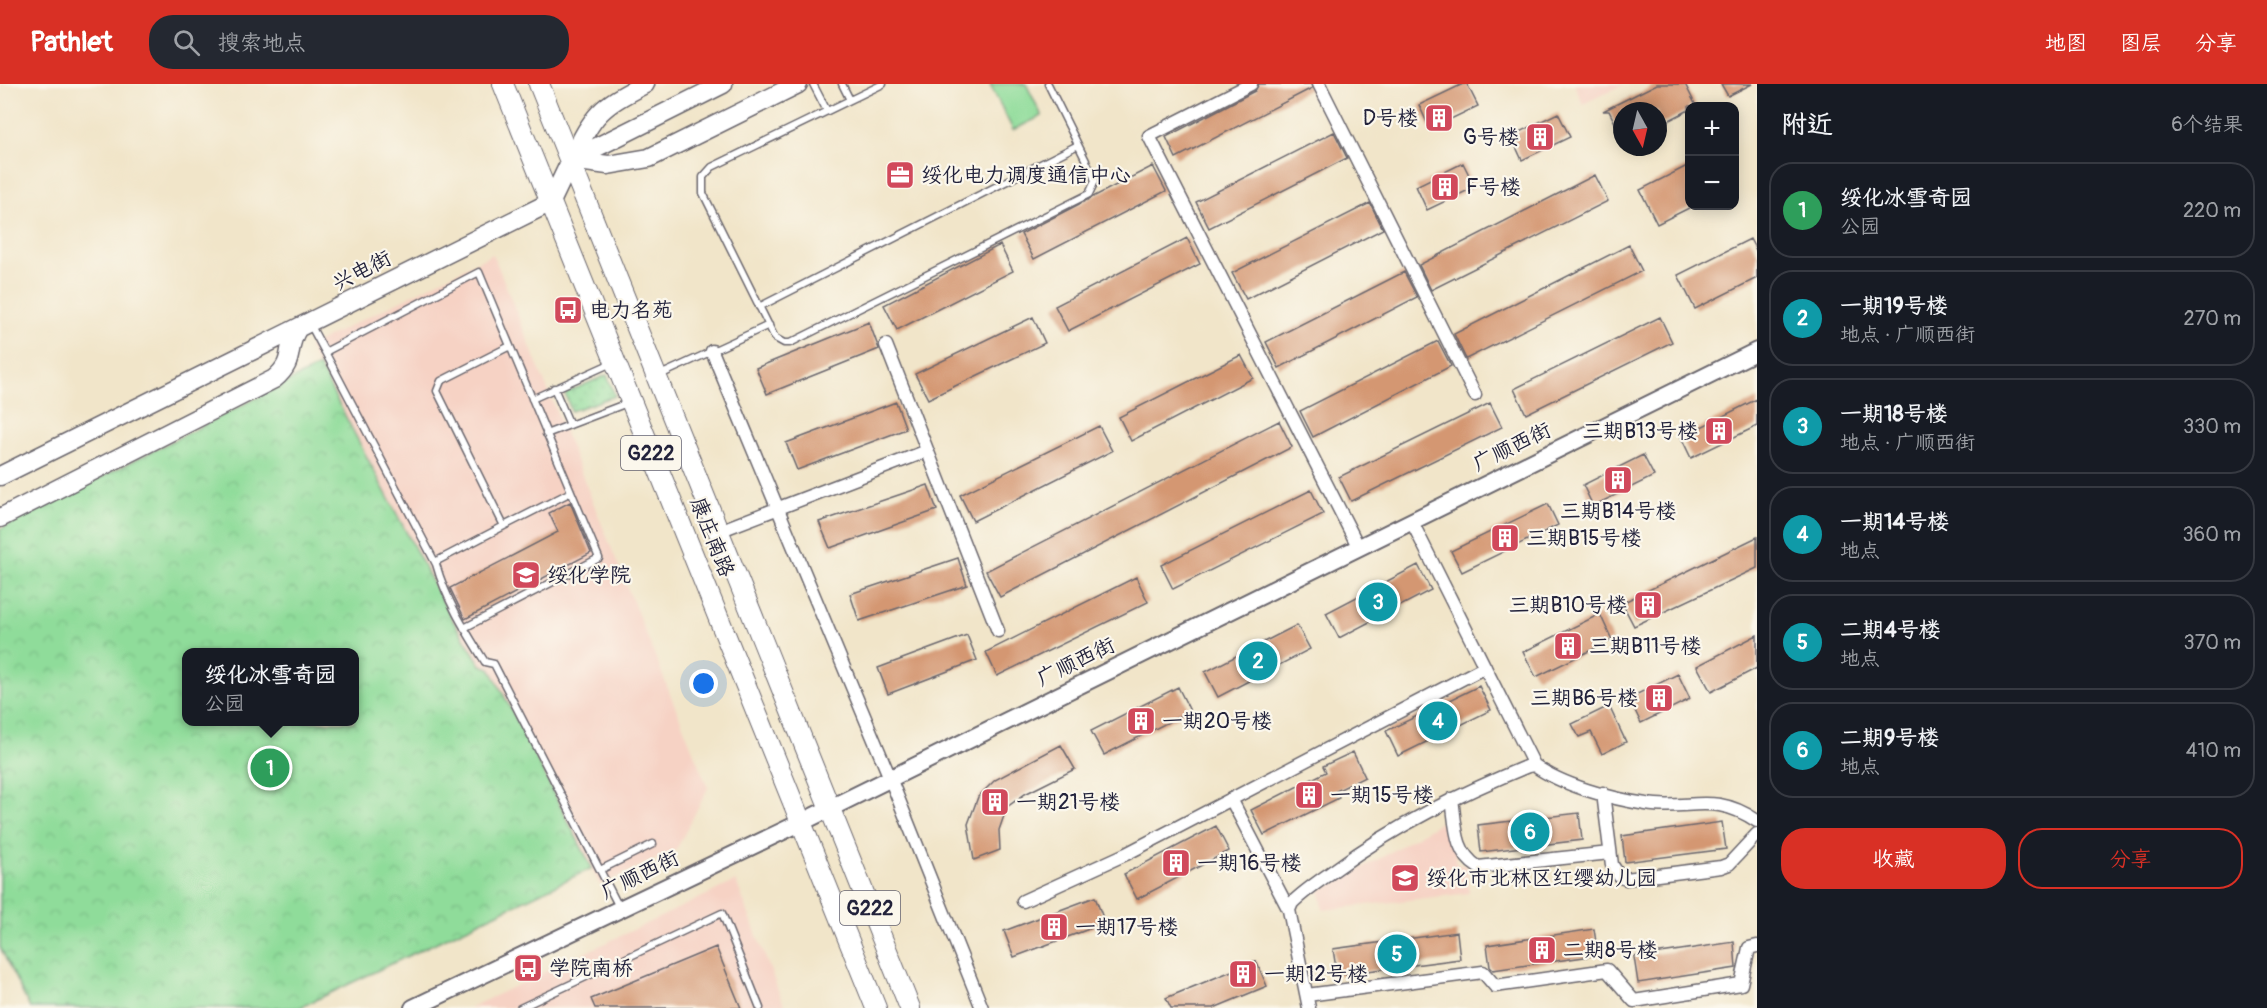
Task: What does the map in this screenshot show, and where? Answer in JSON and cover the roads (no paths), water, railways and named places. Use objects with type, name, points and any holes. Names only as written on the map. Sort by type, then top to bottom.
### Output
[{"type":"highway","name":"康庄南路","points":[[503,84],[876,1008]]},
{"type":"highway","name":"康庄南路","points":[[540,84],[910,1008]]},
{"type":"main road","points":[[551,202],[589,124],[601,109],[645,84]]},
{"type":"main road","points":[[571,160],[723,84]]},
{"type":"main road","points":[[571,160],[608,165],[649,158],[798,84]]},
{"type":"main road","name":"兴电街","points":[[0,476],[551,202]]},
{"type":"main road","points":[[0,518],[274,379],[287,365],[292,337],[304,325]]},
{"type":"main road","name":"广顺西街","points":[[413,1008],[802,822],[1757,351]]},
{"type":"street","points":[[1251,84],[1149,136],[1359,548]]},
{"type":"street","points":[[1320,84],[1475,395]]},
{"type":"street","points":[[886,345],[998,631]]},
{"type":"street","points":[[712,351],[890,778],[982,1008]]},
{"type":"street","points":[[719,531],[927,451]]},
{"type":"street","points":[[1412,522],[1534,765],[1551,778],[1647,805],[1703,802],[1729,806],[1757,821]]},
{"type":"street","points":[[1023,901],[1126,854],[1485,667]]},
{"type":"street","points":[[1289,910],[1299,897],[1350,859],[1412,820],[1452,799],[1534,765]]},
{"type":"street","points":[[1603,793],[1613,869],[1620,877],[1626,879],[1721,867],[1729,864],[1757,834]]},
{"type":"street","points":[[1231,799],[1289,910],[1308,1002],[1483,972],[1496,986],[1607,970],[1634,1001],[1741,984],[1749,948],[1757,946]]},
{"type":"street","points":[[1452,799],[1459,845],[1467,859],[1478,867],[1610,854]]},
{"type":"lane","points":[[813,84],[827,111]]},
{"type":"lane","points":[[842,84],[850,100]]},
{"type":"lane","points":[[883,84],[712,167],[704,177],[703,194],[775,338],[784,344],[1089,194],[1095,182],[1048,84]]},
{"type":"lane","points":[[759,307],[1078,146]]},
{"type":"lane","points":[[325,352],[479,272],[599,558],[464,628]]},
{"type":"lane","points":[[304,325],[325,352],[435,562],[443,590],[464,628],[485,662],[494,664],[620,909]]},
{"type":"lane","points":[[657,377],[769,325]]},
{"type":"lane","points":[[504,526],[437,391],[441,381],[510,346]]},
{"type":"lane","points":[[532,399],[614,362]]},
{"type":"lane","points":[[555,388],[570,425]]},
{"type":"lane","points":[[546,434],[630,401]]},
{"type":"lane","points":[[435,562],[571,492]]},
{"type":"lane","points":[[600,870],[653,844]]},
{"type":"lane","points":[[520,1008],[722,913],[760,1008]]},
{"type":"place","name":"D号楼","points":[[1439,118]]},
{"type":"place","name":"G号楼","points":[[1540,137]]},
{"type":"place","name":"绥化电力调度通信中心","points":[[900,175]]},
{"type":"place","name":"F号楼","points":[[1445,187]]},
{"type":"place","name":"电力名苑","points":[[568,310]]},
{"type":"place","name":"三期B13号楼","points":[[1719,431]]},
{"type":"place","name":"三期B14号楼","points":[[1618,480]]},
{"type":"place","name":"三期B15号楼","points":[[1505,538]]},
{"type":"place","name":"绥化学院","points":[[526,575]]},
{"type":"place","name":"一期18号楼","points":[[1378,602]]},
{"type":"place","name":"三期B10号楼","points":[[1648,605]]},
{"type":"place","name":"三期B11号楼","points":[[1568,646]]},
{"type":"place","name":"一期19号楼","points":[[1258,661]]},
{"type":"place","name":"三期B6号楼","points":[[1659,698]]},
{"type":"place","name":"一期20号楼","points":[[1141,721]]},
{"type":"place","name":"一期14号楼","points":[[1438,721]]},
{"type":"place","name":"绥化冰雪奇园","points":[[270,768]]},
{"type":"place","name":"一期15号楼","points":[[1309,795]]},
{"type":"place","name":"一期21号楼","points":[[995,802]]},
{"type":"place","name":"二期9号楼","points":[[1530,832]]},
{"type":"place","name":"一期16号楼","points":[[1176,863]]},
{"type":"place","name":"绥化市北林区红缨幼儿园","points":[[1405,878]]},
{"type":"place","name":"一期17号楼","points":[[1054,927]]},
{"type":"place","name":"二期8号楼","points":[[1542,950]]},
{"type":"place","name":"二期4号楼","points":[[1397,954]]},
{"type":"place","name":"学院南桥","points":[[528,968]]},
{"type":"place","name":"一期12号楼","points":[[1243,974]]}]
